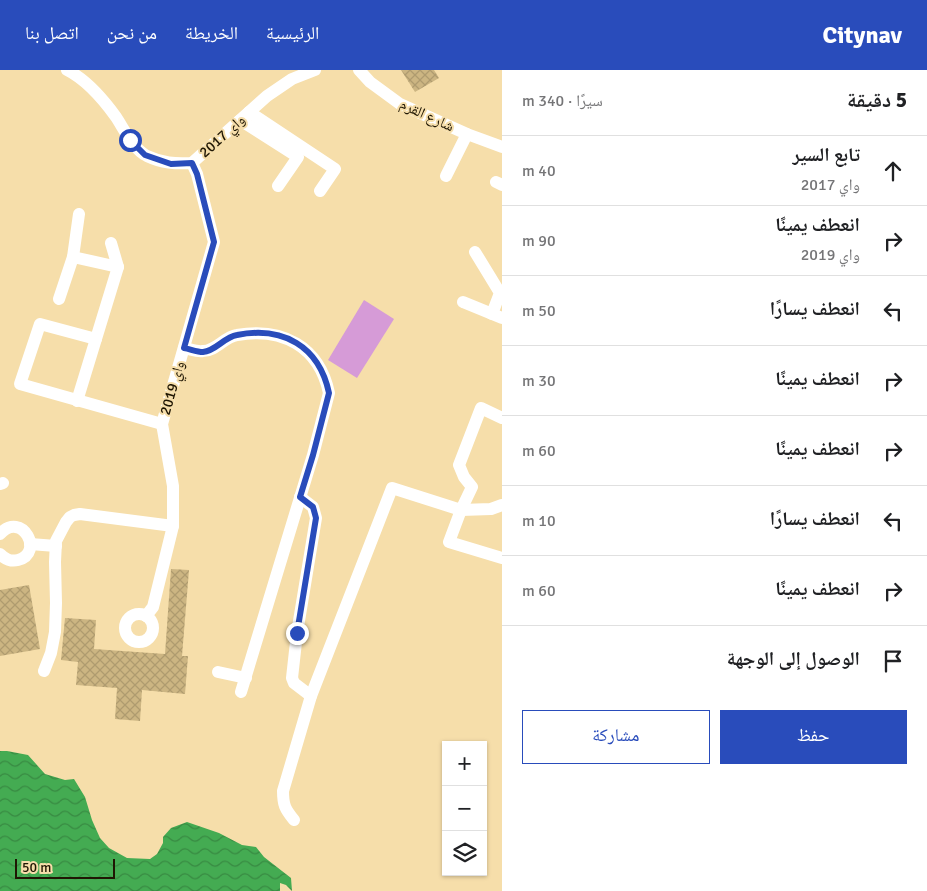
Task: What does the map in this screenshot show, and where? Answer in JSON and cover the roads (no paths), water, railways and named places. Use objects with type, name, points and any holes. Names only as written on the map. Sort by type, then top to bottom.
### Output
[{"type":"street","name":"واي 2017","points":[[66,70],[95,91],[116,117],[130,140],[145,155],[171,164],[192,163],[267,96],[292,79],[315,70]]},
{"type":"street","name":"شارع القرم","points":[[358,70],[370,82],[400,104],[467,134],[502,147]]},
{"type":"street","points":[[245,116],[298,157],[278,186]]},
{"type":"street","points":[[245,116],[335,169],[320,191]]},
{"type":"street","points":[[446,176],[467,134]]},
{"type":"street","name":"واي 2019","points":[[146,616],[152,607],[173,526],[173,486],[162,424],[214,242],[197,174],[192,163]]},
{"type":"street","points":[[59,299],[74,257],[79,214]]},
{"type":"street","points":[[77,401],[118,267],[111,243]]},
{"type":"street","points":[[463,302],[497,316],[500,293],[475,252]]},
{"type":"street","points":[[74,257],[118,267]]},
{"type":"street","points":[[96,339],[40,324],[20,384],[162,424]]},
{"type":"street","points":[[184,348],[203,352],[211,350],[234,335],[268,334],[287,338],[300,345],[313,356],[327,384],[329,393],[313,455],[242,692]]},
{"type":"street","points":[[502,418],[481,408],[459,465],[464,477],[472,487],[461,510],[450,542],[502,558]]},
{"type":"street","points":[[294,820],[287,812],[283,802],[283,790],[311,696],[392,488],[461,510],[491,509],[502,505]]},
{"type":"street","points":[[300,497],[313,507],[316,518],[297,633],[292,678],[294,683],[311,696]]},
{"type":"street","points":[[44,671],[51,653],[55,632],[56,541],[66,522],[74,515],[80,514],[173,526]]},
{"type":"street","points":[[0,534],[6,528],[17,527],[26,533],[30,544],[26,554],[17,560],[6,559],[0,554]]},
{"type":"street","points":[[30,544],[56,546]]},
{"type":"street","points":[[218,672],[246,678]]},
{"type":"water","points":[[0,751],[28,755],[45,774],[65,780],[74,779],[85,797],[100,838],[109,848],[127,858],[150,859],[157,854],[163,843],[163,837],[171,828],[187,822],[219,833],[242,845],[256,847],[264,857],[291,878],[292,891],[286,885],[280,883],[280,891],[0,891]]}]
